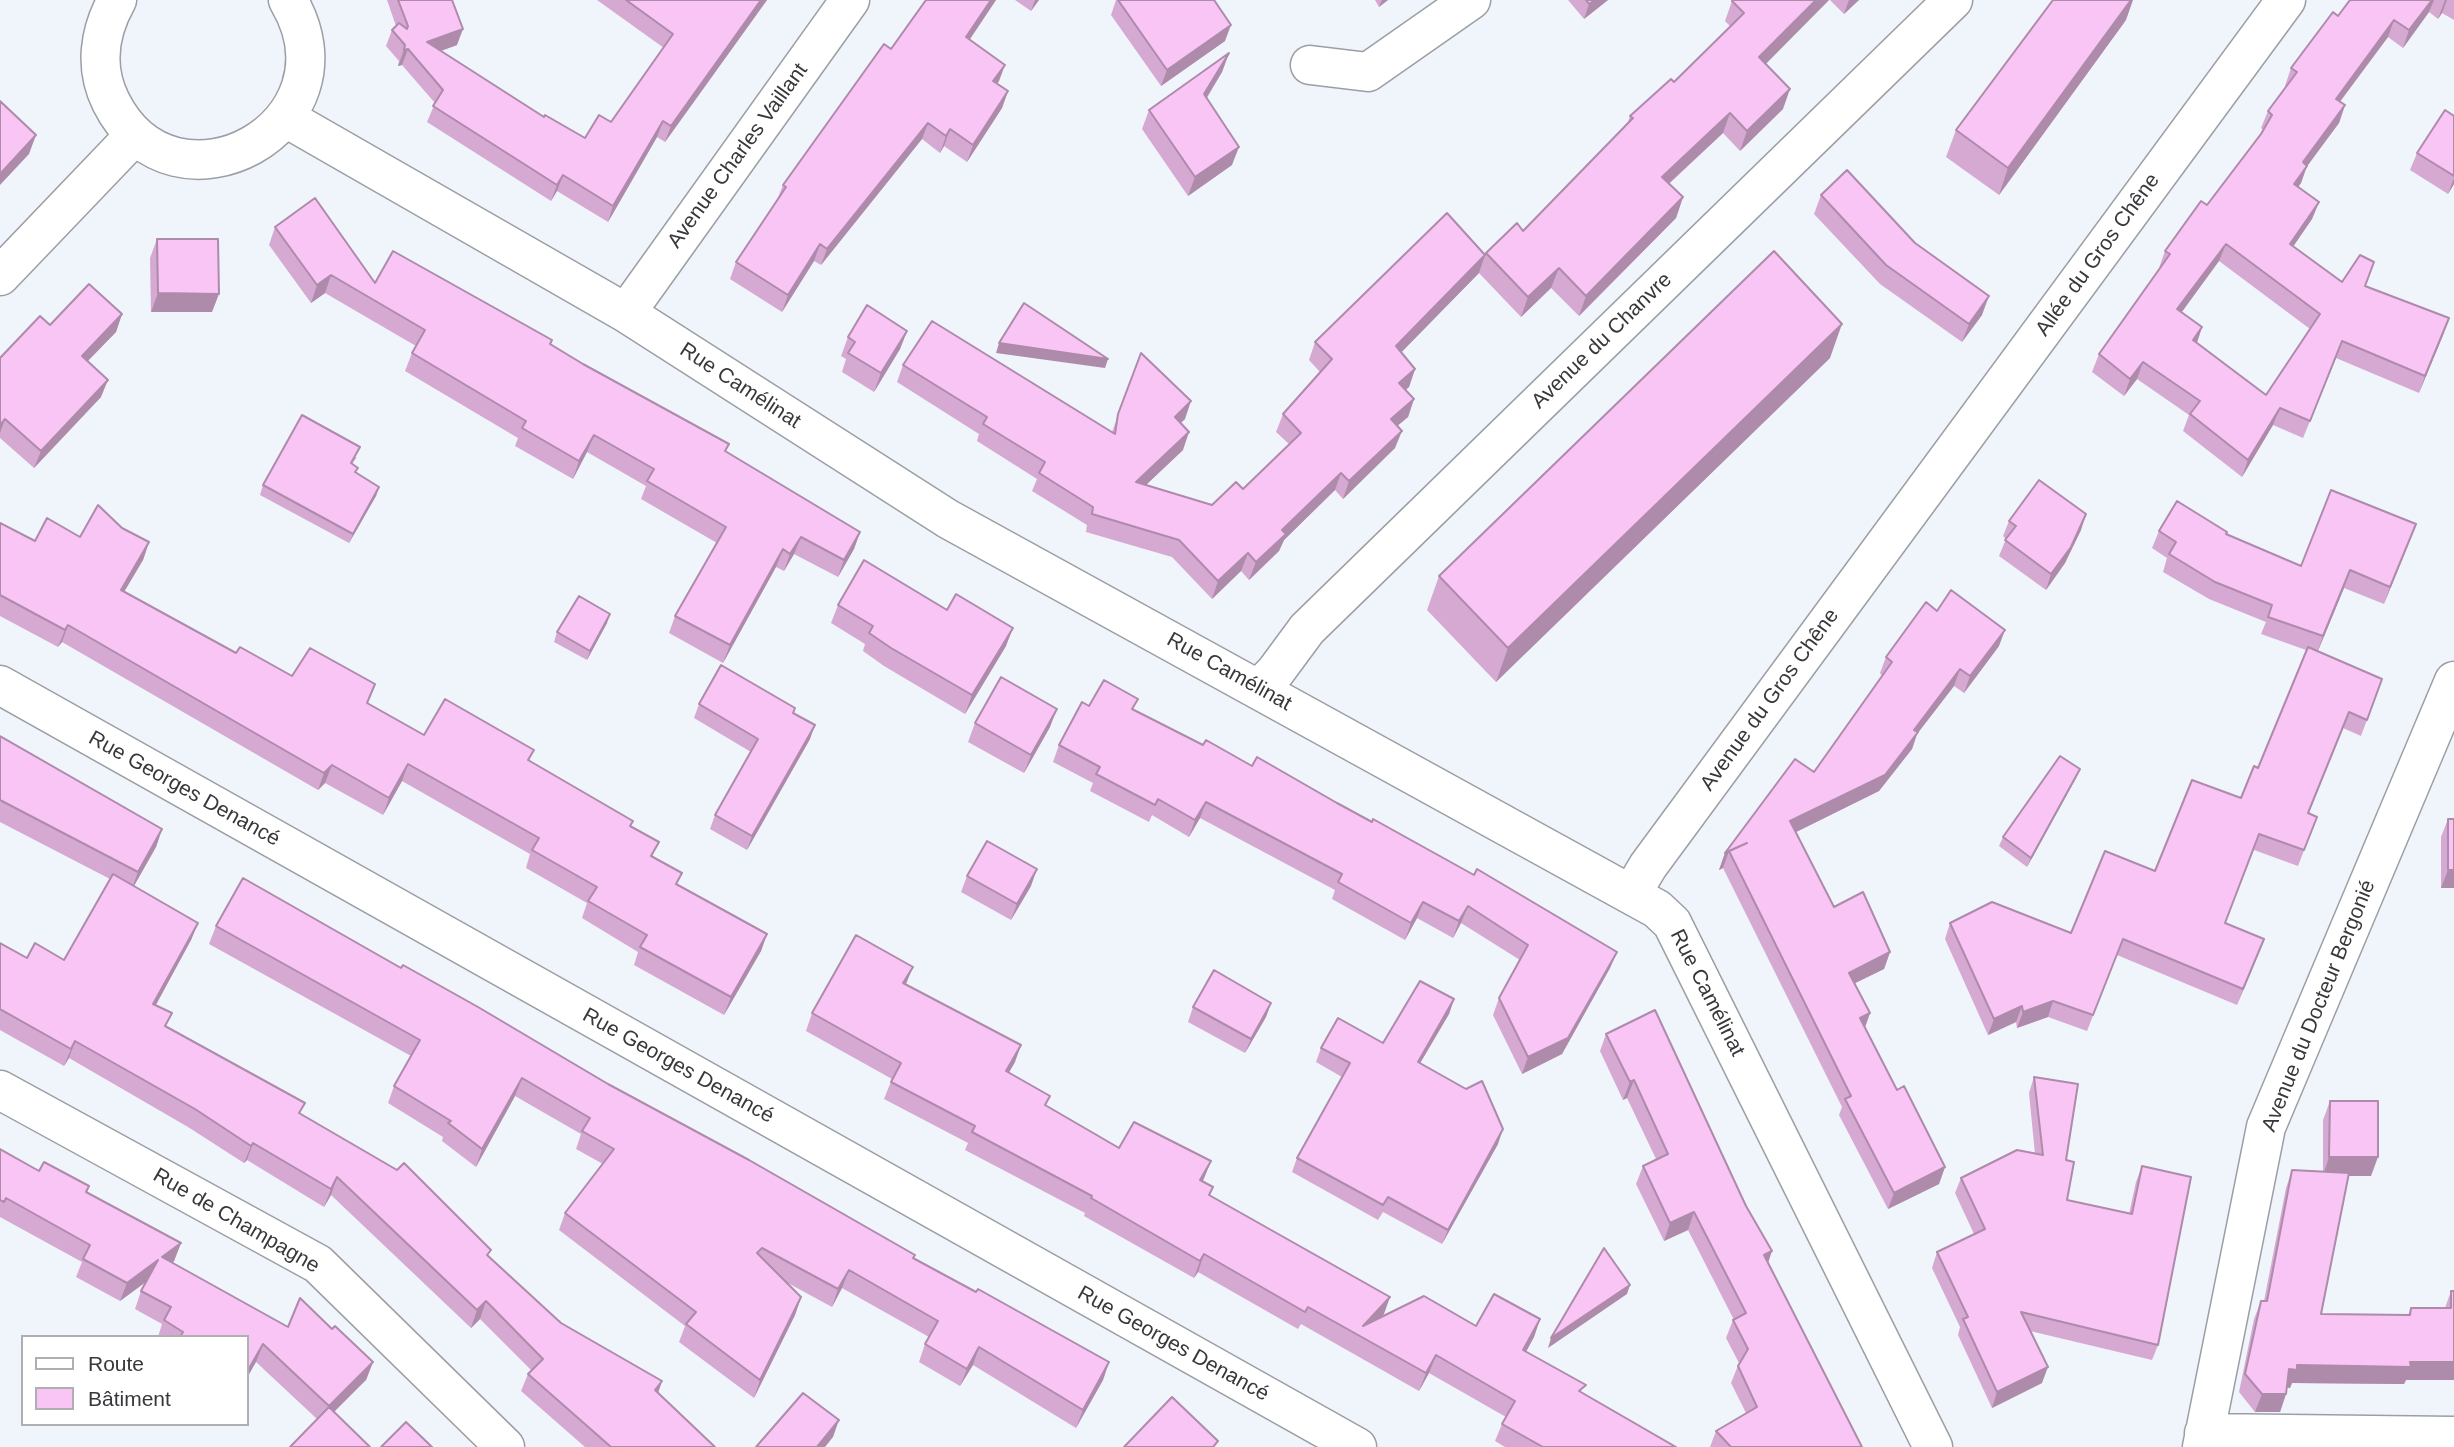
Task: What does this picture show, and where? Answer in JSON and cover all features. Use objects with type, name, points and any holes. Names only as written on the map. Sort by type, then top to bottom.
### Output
[{"type":"street","points":[[117,0],[107,18],[100,43],[100,68],[106,93],[118,116],[135,135],[160,150],[186,159],[215,159],[242,152],[266,138],[286,118],[299,94],[305,68],[304,41],[288,0]]},
{"type":"street","name":"Avenue Charles Vaillant","points":[[626,313],[850,0]]},
{"type":"street","points":[[1310,65],[1368,72],[1471,0]]},
{"type":"street","name":"Avenue du Chanvre","points":[[1259,689],[1307,629],[1953,0]]},
{"type":"street","name":"Allée du Gros Chêne","points":[[1910,510],[2286,0]]},
{"type":"street","name":"Rue Camélinat","points":[[286,118],[626,313],[948,520],[1632,892],[1672,923],[1933,1447]]},
{"type":"street","points":[[0,276],[135,135]]},
{"type":"street","name":"Avenue du Gros Chêne","points":[[1632,892],[1910,510]]},
{"type":"street","name":"Rue Georges Denancé","points":[[0,685],[1330,1441]]},
{"type":"street","name":"Avenue du Docteur Bergonié","points":[[2203,1440],[2266,1127],[2450,690]]},
{"type":"street","name":"Rue de Champagne","points":[[0,1090],[318,1264],[505,1447]]},
{"type":"street","points":[[2203,1440],[2454,1436]]},
{"type":"building","points":[[398,0],[452,0],[463,29],[427,42],[544,117],[545,115],[585,138],[599,115],[611,122],[673,34],[626,0],[761,0],[671,126],[663,121],[613,206],[563,175],[557,185],[433,106],[443,90],[408,49],[404,50],[405,45],[392,30],[399,23],[407,29],[408,26]]},
{"type":"building","points":[[926,0],[991,0],[966,37],[1005,65],[993,81],[1008,91],[973,145],[950,129],[946,136],[928,123],[827,249],[820,244],[788,295],[736,262],[786,187],[783,185],[884,44],[891,49]]},
{"type":"building","points":[[1118,0],[1214,0],[1231,25],[1167,70]]},
{"type":"building","points":[[1733,0],[1816,0],[1759,57],[1790,89],[1747,131],[1730,113],[1662,177],[1683,197],[1586,296],[1559,268],[1528,297],[1486,253],[1517,223],[1523,231],[1633,118],[1630,116],[1671,79],[1674,82],[1744,13]]},
{"type":"building","points":[[2053,0],[2131,0],[2008,168],[1956,130]]},
{"type":"building","points":[[2350,0],[2432,0],[2409,30],[2394,20],[2336,99],[2345,105],[2303,162],[2307,166],[2294,184],[2319,202],[2290,244],[2342,282],[2360,255],[2374,262],[2365,286],[2449,318],[2425,376],[2342,341],[2310,421],[2280,408],[2248,460],[2190,414],[2200,401],[2143,362],[2130,379],[2099,354],[2170,254],[2165,251],[2201,201],[2207,205],[2261,134],[2272,115],[2268,111],[2297,72],[2291,68],[2333,12],[2338,16]],"holes":[[[2226,244],[2320,314],[2266,395],[2193,340],[2202,327],[2177,309]]]},
{"type":"building","points":[[1229,53],[1204,94],[1239,147],[1195,177],[1149,110]]},
{"type":"building","points":[[0,101],[36,135],[0,174]]},
{"type":"building","points":[[2445,110],[2454,116],[2454,176],[2417,153]]},
{"type":"building","points":[[1847,170],[1915,243],[1989,296],[1969,324],[1886,265],[1821,195]]},
{"type":"building","points":[[315,198],[375,283],[393,251],[552,340],[550,344],[583,364],[729,444],[725,451],[860,532],[844,560],[801,537],[790,554],[783,549],[730,645],[675,616],[726,527],[647,481],[654,469],[594,435],[579,461],[522,428],[526,421],[412,353],[425,330],[331,275],[317,285],[275,227]]},
{"type":"building","points":[[1447,213],[1485,255],[1396,346],[1415,369],[1399,383],[1414,399],[1391,419],[1402,431],[1349,481],[1341,473],[1282,530],[1286,534],[1256,562],[1248,553],[1218,581],[1179,540],[1092,514],[1093,507],[1039,473],[1045,462],[983,424],[987,417],[903,365],[932,321],[1115,434],[1118,414],[1141,353],[1191,401],[1175,417],[1189,432],[1136,482],[1212,505],[1236,482],[1243,489],[1301,433],[1283,414],[1332,359],[1315,342]]},
{"type":"building","points":[[157,239],[218,239],[219,294],[158,293]]},
{"type":"building","points":[[1774,251],[1842,324],[1508,648],[1439,576]]},
{"type":"building","points":[[89,284],[122,314],[82,356],[108,380],[41,451],[5,419],[0,425],[0,358],[40,316],[50,325]]},
{"type":"building","points":[[1024,303],[1108,359],[999,343]]},
{"type":"building","points":[[867,305],[907,331],[881,373],[848,353],[855,342],[848,337]]},
{"type":"building","points":[[302,415],[360,447],[351,463],[358,468],[355,472],[379,487],[353,534],[263,485]]},
{"type":"building","points":[[2039,480],[2086,514],[2071,547],[2051,574],[2005,540],[2016,526],[2009,521]]},
{"type":"building","points":[[2331,490],[2416,524],[2390,587],[2350,570],[2323,636],[2268,617],[2272,605],[2215,582],[2169,554],[2176,542],[2159,531],[2177,501],[2227,532],[2226,534],[2301,566]]},
{"type":"building","points":[[98,505],[122,528],[149,542],[121,590],[236,653],[240,647],[292,676],[310,648],[375,684],[367,703],[424,735],[445,699],[534,750],[528,760],[633,821],[630,826],[659,842],[651,856],[682,873],[676,884],[767,934],[731,997],[640,947],[647,935],[588,901],[597,887],[532,850],[539,838],[408,764],[389,798],[332,765],[324,773],[68,625],[65,630],[0,595],[0,523],[35,541],[47,518],[80,537]]},
{"type":"building","points":[[864,560],[947,610],[956,594],[1013,628],[972,695],[891,648],[869,633],[873,626],[838,605]]},
{"type":"building","points":[[1951,590],[2005,630],[1970,676],[1960,669],[1914,730],[1918,732],[1885,775],[1790,821],[1834,907],[1863,892],[1890,952],[1849,973],[1870,1013],[1860,1018],[1897,1090],[1904,1086],[1945,1167],[1894,1193],[1845,1099],[1851,1096],[1729,851],[1725,853],[1795,759],[1814,772],[1892,662],[1886,657],[1926,602],[1937,611]]},
{"type":"building","points":[[579,596],[610,614],[590,651],[557,632]]},
{"type":"building","points":[[2308,647],[2382,679],[2367,720],[2349,712],[2308,813],[2317,817],[2304,850],[2259,834],[2225,923],[2264,939],[2243,989],[2123,939],[2093,1015],[2053,1001],[2023,1012],[2022,1006],[1994,1019],[1950,923],[1992,902],[2071,933],[2105,851],[2155,871],[2192,780],[2241,798],[2254,766],[2258,768]]},
{"type":"building","points":[[721,665],[795,708],[793,713],[815,725],[752,836],[715,815],[758,739],[699,704]]},
{"type":"building","points":[[1001,677],[1057,709],[1031,755],[975,723]]},
{"type":"building","points":[[1104,680],[1138,699],[1132,709],[1203,745],[1206,740],[1252,766],[1257,757],[1337,803],[1372,822],[1373,819],[1474,875],[1477,869],[1617,952],[1568,1038],[1528,1057],[1499,998],[1528,945],[1468,906],[1459,921],[1423,902],[1411,923],[1338,882],[1342,874],[1206,802],[1195,820],[1158,799],[1155,805],[1096,774],[1100,767],[1059,745],[1082,702],[1089,706]]},
{"type":"building","points":[[0,736],[162,829],[138,872],[0,800]]},
{"type":"building","points":[[2060,756],[2080,769],[2031,858],[2003,837]]},
{"type":"building","points":[[2448,819],[2454,819],[2454,870],[2448,870]]},
{"type":"building","points":[[987,841],[1037,869],[1017,904],[967,876]]},
{"type":"building","points":[[113,874],[198,923],[153,1004],[172,1013],[165,1026],[305,1103],[299,1113],[397,1170],[404,1163],[491,1250],[487,1255],[561,1323],[662,1381],[655,1390],[715,1447],[611,1447],[528,1374],[543,1359],[486,1301],[477,1310],[337,1177],[331,1189],[253,1143],[251,1146],[195,1109],[75,1041],[71,1049],[0,1009],[0,943],[27,958],[35,943],[64,960]]},
{"type":"building","points":[[243,878],[401,968],[403,965],[478,1007],[608,1084],[749,1160],[915,1255],[913,1258],[976,1292],[978,1289],[1109,1362],[1083,1410],[979,1347],[967,1369],[925,1344],[938,1321],[849,1270],[838,1289],[762,1248],[757,1253],[801,1297],[760,1380],[686,1324],[696,1312],[565,1213],[614,1149],[582,1131],[590,1118],[522,1078],[482,1149],[448,1123],[451,1121],[394,1086],[420,1040],[216,926]]},
{"type":"building","points":[[856,935],[913,967],[903,983],[1021,1045],[1006,1071],[1050,1096],[1045,1105],[1119,1148],[1134,1122],[1211,1161],[1200,1180],[1213,1187],[1209,1195],[1390,1297],[1363,1326],[1424,1296],[1476,1326],[1494,1294],[1540,1319],[1523,1350],[1586,1385],[1579,1391],[1676,1447],[1543,1447],[1502,1424],[1515,1401],[1436,1355],[1426,1373],[1308,1307],[1305,1312],[1204,1254],[1200,1261],[1091,1198],[1092,1196],[972,1132],[975,1126],[891,1082],[901,1063],[812,1013]]},
{"type":"building","points":[[1214,970],[1271,1003],[1251,1039],[1193,1007]]},
{"type":"building","points":[[1420,981],[1454,999],[1418,1062],[1466,1089],[1482,1081],[1503,1129],[1448,1230],[1388,1197],[1383,1205],[1297,1158],[1350,1063],[1321,1048],[1338,1018],[1383,1043]]},
{"type":"building","points":[[1655,1010],[1746,1206],[1772,1251],[1764,1255],[1862,1447],[1731,1447],[1716,1431],[1757,1407],[1738,1366],[1748,1349],[1733,1320],[1746,1313],[1694,1212],[1670,1223],[1643,1166],[1668,1154],[1634,1080],[1630,1082],[1606,1034]]},
{"type":"building","points":[[2034,1077],[2078,1084],[2066,1160],[2074,1162],[2067,1200],[2132,1214],[2142,1166],[2191,1177],[2158,1345],[2021,1312],[2048,1367],[1997,1392],[1963,1319],[1968,1317],[1937,1252],[1985,1229],[1961,1178],[2017,1150],[2043,1155]]},
{"type":"building","points":[[2330,1101],[2378,1101],[2378,1157],[2329,1157]]},
{"type":"building","points":[[0,1149],[39,1171],[44,1162],[89,1186],[86,1192],[181,1243],[162,1257],[288,1327],[300,1298],[332,1329],[335,1326],[373,1362],[329,1406],[263,1344],[248,1370],[248,1335],[181,1335],[183,1332],[164,1320],[171,1307],[141,1291],[158,1260],[127,1283],[83,1259],[90,1245],[6,1198],[4,1202],[0,1200]]},
{"type":"building","points":[[2292,1170],[2349,1173],[2321,1314],[2410,1315],[2411,1308],[2451,1308],[2451,1291],[2454,1291],[2454,1362],[2410,1362],[2411,1367],[2297,1365],[2297,1370],[2289,1369],[2286,1394],[2262,1394],[2245,1374],[2261,1301],[2267,1301]]},
{"type":"building","points":[[1604,1248],[1630,1285],[1551,1338]]},
{"type":"building","points":[[803,1393],[839,1420],[817,1447],[756,1447]]},
{"type":"building","points":[[1172,1397],[1218,1441],[1213,1447],[1124,1447]]},
{"type":"building","points":[[329,1407],[370,1447],[290,1447]]},
{"type":"building","points":[[406,1422],[432,1447],[381,1447]]}]
